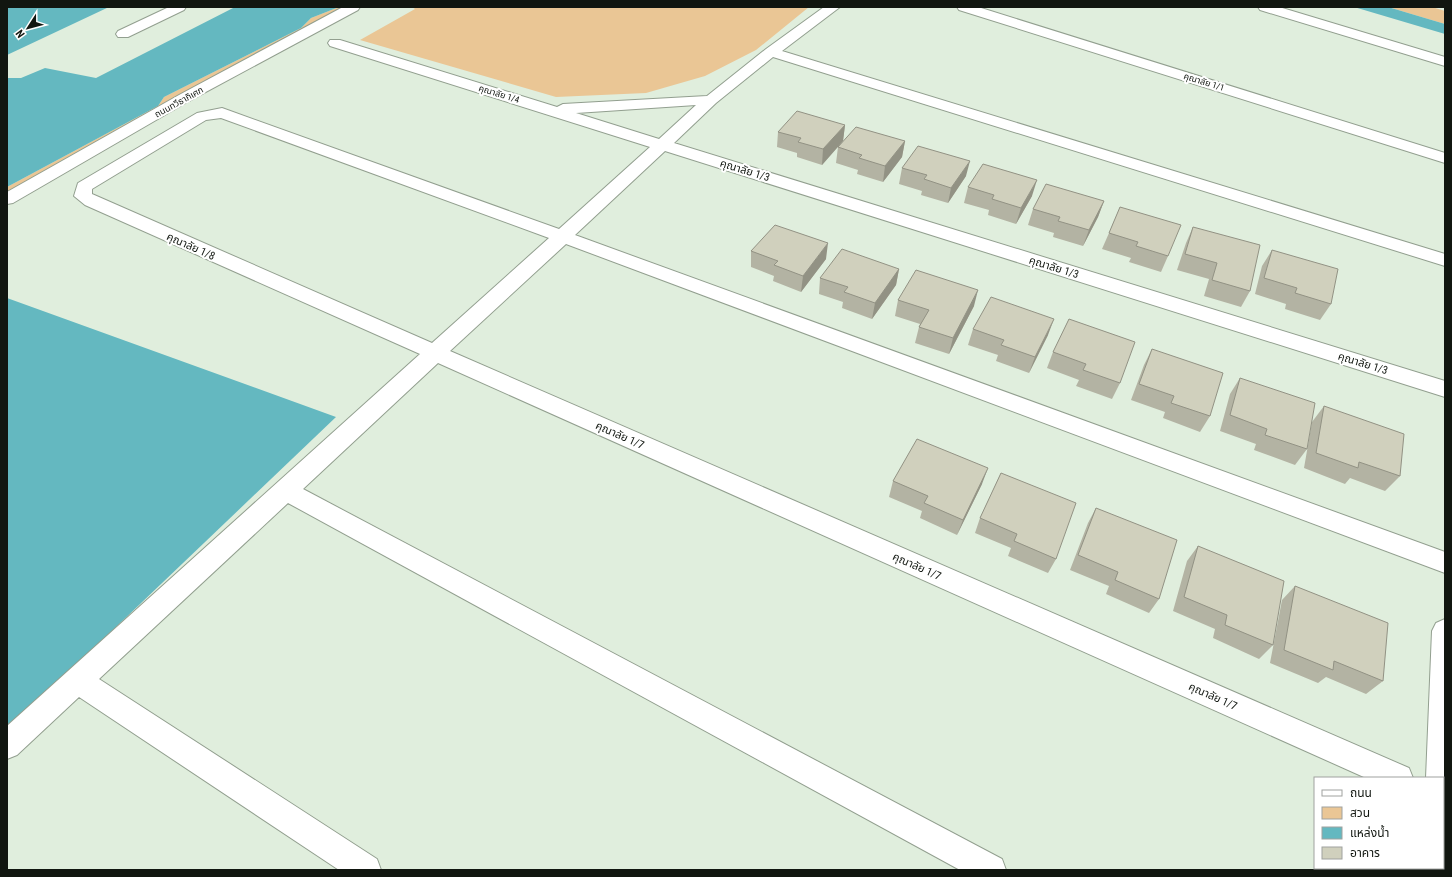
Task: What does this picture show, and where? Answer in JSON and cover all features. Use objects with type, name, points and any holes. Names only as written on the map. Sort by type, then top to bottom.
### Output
[{"type":"street","points":[[123,34],[179,7]]},
{"type":"street","name":"ถนนทวีธาภิเศก","points":[[7,200],[184,98],[353,7]]},
{"type":"street","points":[[7,745],[711,100],[771,52],[832,7]]},
{"type":"street","name":"คุณาลัย 1/1","points":[[964,7],[1445,158]]},
{"type":"street","points":[[1265,7],[1445,62]]},
{"type":"street","name":"คุณาลัย 1/4","points":[[335,43],[663,145]]},
{"type":"street","points":[[771,52],[1445,260]]},
{"type":"street","points":[[550,109],[711,100]]},
{"type":"street","name":"คุณาลัย 1/8","points":[[434,354],[98,205],[83,196],[84,188],[202,116],[222,113],[562,236]]},
{"type":"street","name":"คุณาลัย 1/3","points":[[663,145],[1445,389]]},
{"type":"street","points":[[562,236],[1445,563]]},
{"type":"street","name":"คุณาลัย 1/7","points":[[434,354],[1397,777]]},
{"type":"street","points":[[285,490],[991,870]]},
{"type":"street","points":[[1440,777],[1445,631]]},
{"type":"street","points":[[77,680],[366,870]]},
{"type":"green space","points":[[339,7],[347,7],[7,196],[7,187],[158,106],[164,97],[301,28],[311,18]]},
{"type":"green space","points":[[412,7],[809,7],[756,50],[705,76],[646,93],[556,97],[360,40],[415,9]]},
{"type":"green space","points":[[1388,7],[1432,7],[1445,11],[1445,24]]},
{"type":"water","points":[[7,7],[109,7],[7,55]]},
{"type":"water","points":[[235,7],[339,7],[311,18],[301,28],[164,97],[158,106],[7,187],[7,78],[21,78],[45,68],[96,78]]},
{"type":"water","points":[[1354,7],[1388,7],[1445,24],[1445,34]]},
{"type":"water","points":[[7,298],[336,417],[7,731]]},
{"type":"building","points":[[797,111],[845,125],[823,149],[798,142],[801,138],[778,132]]},
{"type":"building","points":[[856,127],[905,141],[885,166],[859,158],[862,155],[838,147]]},
{"type":"building","points":[[918,146],[970,161],[951,188],[924,179],[927,175],[902,168]]},
{"type":"building","points":[[983,164],[1037,180],[1021,208],[992,199],[994,195],[968,187]]},
{"type":"building","points":[[1046,184],[1104,201],[1089,230],[1058,221],[1060,217],[1033,209]]},
{"type":"building","points":[[1120,207],[1181,225],[1168,256],[1136,246],[1138,242],[1109,233]]},
{"type":"building","points":[[775,225],[828,243],[803,276],[774,265],[778,261],[751,251]]},
{"type":"building","points":[[1193,227],[1260,245],[1250,291],[1212,280],[1217,263],[1185,254]]},
{"type":"building","points":[[842,249],[899,269],[875,303],[844,292],[848,287],[820,278]]},
{"type":"building","points":[[1272,250],[1338,269],[1331,304],[1295,293],[1297,288],[1264,278]]},
{"type":"building","points":[[916,270],[978,290],[953,338],[919,327],[929,310],[898,300]]},
{"type":"building","points":[[991,297],[1054,319],[1035,357],[1001,345],[1004,340],[973,329]]},
{"type":"building","points":[[1069,319],[1135,342],[1120,383],[1083,370],[1086,364],[1053,352]]},
{"type":"building","points":[[1152,349],[1223,373],[1210,416],[1171,403],[1174,396],[1139,384]]},
{"type":"building","points":[[1240,378],[1315,403],[1307,449],[1265,435],[1267,429],[1230,415]]},
{"type":"building","points":[[1324,406],[1404,434],[1400,476],[1359,462],[1358,468],[1316,453]]},
{"type":"building","points":[[917,439],[988,468],[963,520],[924,503],[928,496],[893,481]]},
{"type":"building","points":[[1001,473],[1076,503],[1056,559],[1014,541],[1017,534],[980,518]]},
{"type":"building","points":[[1096,508],[1177,540],[1159,599],[1115,580],[1118,572],[1078,555]]},
{"type":"building","points":[[1198,546],[1284,581],[1273,645],[1225,625],[1227,615],[1184,597]]},
{"type":"building","points":[[1295,586],[1388,623],[1383,681],[1334,661],[1333,670],[1284,650]]}]
